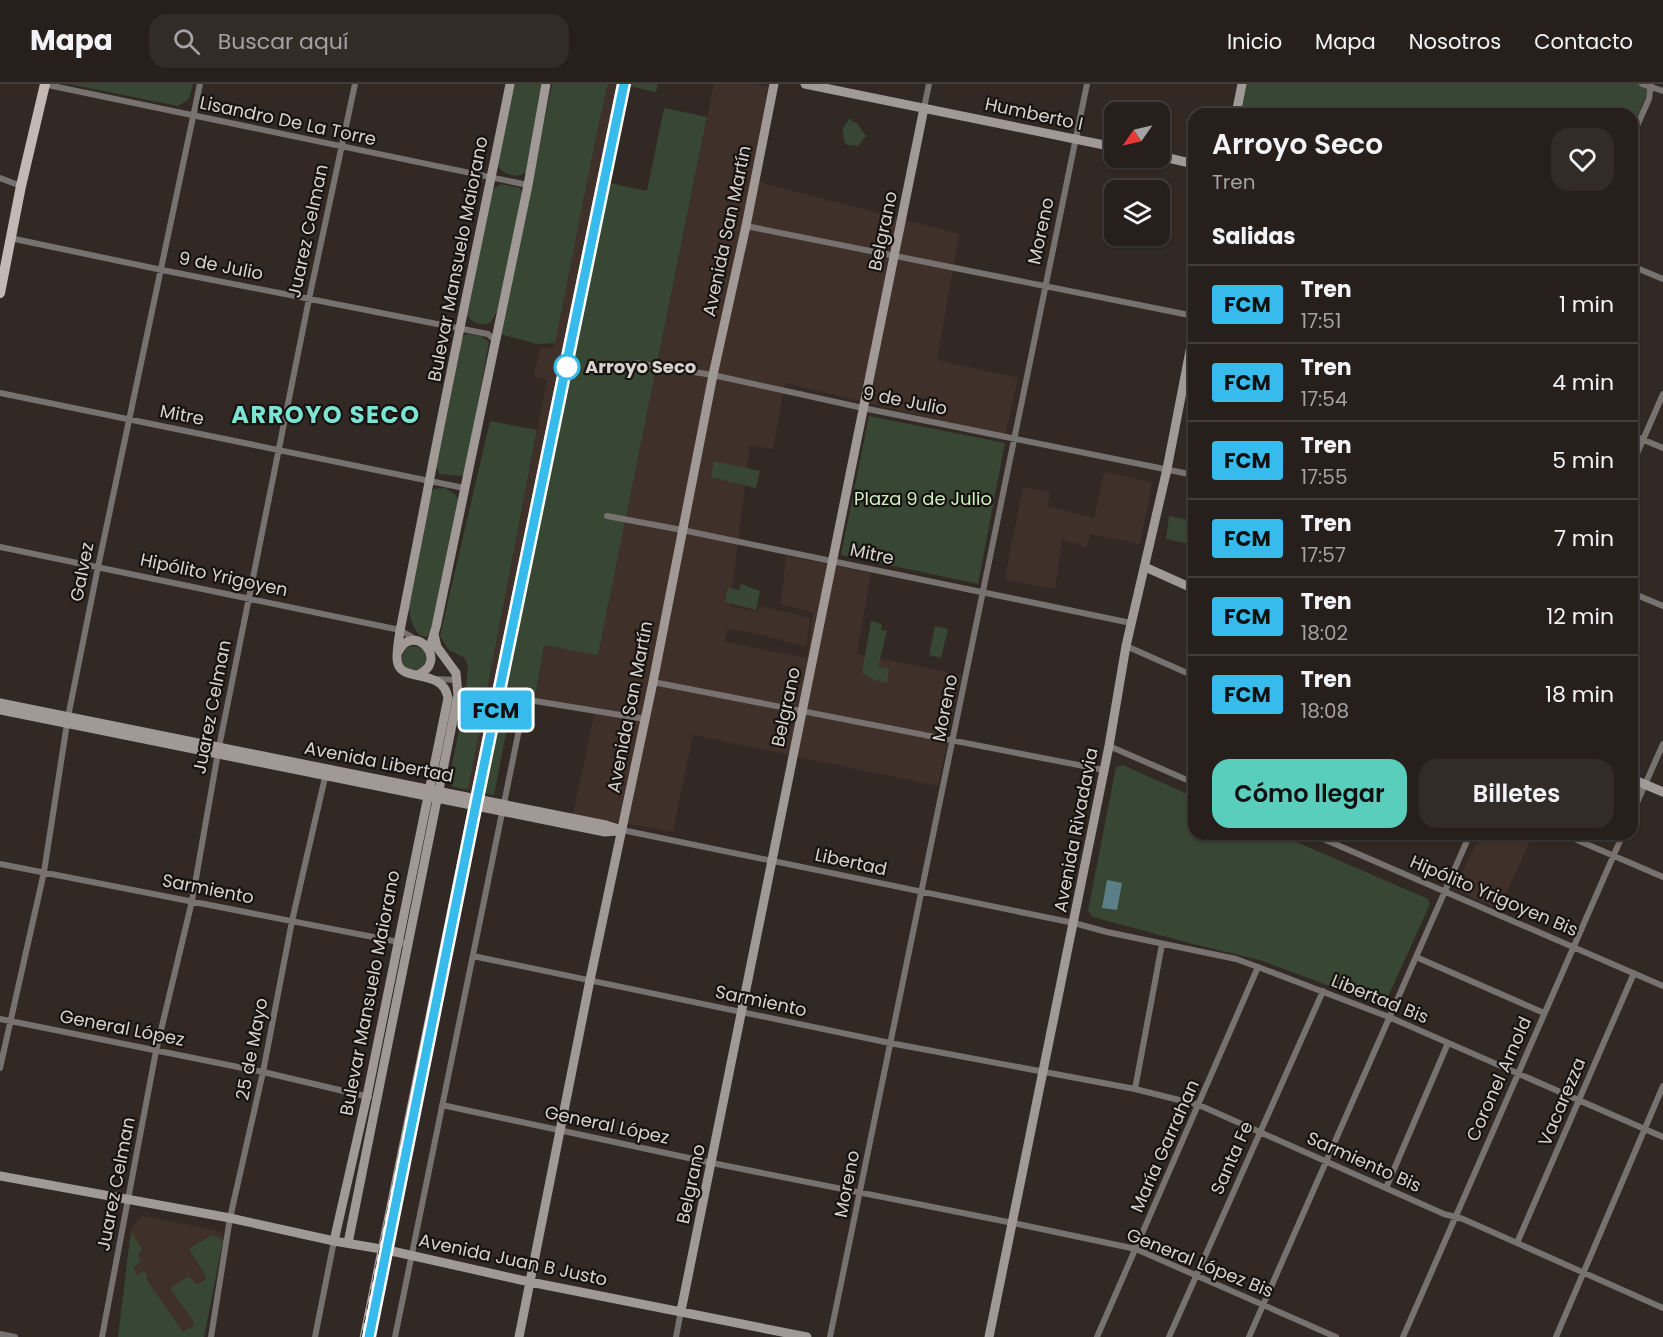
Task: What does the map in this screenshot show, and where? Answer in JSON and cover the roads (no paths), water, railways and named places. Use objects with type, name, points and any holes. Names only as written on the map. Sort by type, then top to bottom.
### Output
[{"type":"main road","points":[[1,286],[44,84]]},
{"type":"main road","name":"Bulevar Mansuelo Maiorano","points":[[398,652],[400,630],[429,480],[510,84]]},
{"type":"main road","points":[[417,675],[427,669],[430,664],[430,651],[528,184],[546,84]]},
{"type":"main road","name":"Avenida San Martín","points":[[519,1337],[590,980],[653,682],[712,375],[746,226],[774,84]]},
{"type":"main road","name":"Humberto I","points":[[805,84],[1104,145]]},
{"type":"main road","points":[[1237,108],[1242,84]]},
{"type":"main road","name":"Belgrano","points":[[681,1311],[924,108]]},
{"type":"main road","points":[[1170,158],[1188,163]]},
{"type":"main road","name":"Avenida Rivadavia","points":[[989,1337],[1109,746],[1126,646],[1167,469],[1188,361]]},
{"type":"main road","points":[[1144,567],[1188,586]]},
{"type":"main road","points":[[434,634],[437,647],[456,673],[458,680]]},
{"type":"main road","points":[[433,680],[411,675],[401,669],[397,661],[400,647],[409,641],[420,641],[430,651],[447,660]]},
{"type":"main road","name":"Bulevar Mansuelo Maiorano","points":[[334,1241],[367,1096],[448,698],[441,682],[433,680]]},
{"type":"main road","name":"Bulevar Mansuelo Maiorano","points":[[348,1243],[440,795],[458,695],[458,680]]},
{"type":"main road","name":"Avenida Libertad","points":[[0,703],[68,720],[218,751],[503,808],[606,825],[622,830]]},
{"type":"main road","name":"Avenida Libertad","points":[[0,710],[68,720]]},
{"type":"main road","points":[[1638,782],[1663,792]]},
{"type":"main road","name":"Avenida Juan B Justo","points":[[0,1176],[230,1218],[530,1282],[807,1337]]},
{"type":"street","name":"Lisandro De La Torre","points":[[44,84],[528,184]]},
{"type":"street","name":"Galvez","points":[[0,1068],[44,872],[68,720],[98,567],[200,84]]},
{"type":"street","name":"Juarez Celman","points":[[102,1337],[156,1051],[192,902],[218,751],[309,299],[355,84]]},
{"type":"street","name":"Belgrano","points":[[924,108],[929,84]]},
{"type":"street","name":"Moreno","points":[[830,1337],[921,891],[955,741],[982,592],[1087,84]]},
{"type":"street","points":[[1642,84],[1651,85],[1663,91]]},
{"type":"street","points":[[1638,124],[1649,99],[1651,85]]},
{"type":"street","points":[[0,178],[21,186]]},
{"type":"street","points":[[746,226],[1188,315]]},
{"type":"street","name":"9 de Julio","points":[[10,237],[162,270],[488,334],[495,340]]},
{"type":"street","points":[[1638,269],[1663,279]]},
{"type":"street","name":"9 de Julio","points":[[636,363],[712,375],[862,408],[1188,474]]},
{"type":"street","name":"Mitre","points":[[0,393],[464,488]]},
{"type":"street","points":[[1638,451],[1663,394]]},
{"type":"street","points":[[1638,438],[1663,448]]},
{"type":"street","name":"Mitre","points":[[607,516],[1131,624]]},
{"type":"street","name":"Hipólito Yrigoyen","points":[[0,547],[250,597],[400,630],[420,641]]},
{"type":"street","points":[[1638,595],[1663,606]]},
{"type":"street","points":[[1126,646],[1188,673]]},
{"type":"street","points":[[433,680],[458,680]]},
{"type":"street","points":[[653,682],[1104,770]]},
{"type":"street","points":[[395,1337],[522,715],[529,703],[535,701],[645,719]]},
{"type":"street","points":[[1638,801],[1663,744]]},
{"type":"street","points":[[1109,746],[1188,780]]},
{"type":"street","name":"25 de Mayo","points":[[211,1337],[230,1218],[263,1072],[292,921],[326,772]]},
{"type":"street","name":"Libertad","points":[[622,830],[1074,922]]},
{"type":"street","name":"Hipólito Yrigoyen Bis","points":[[1327,840],[1663,986]]},
{"type":"street","points":[[1249,1337],[1467,840]]},
{"type":"street","points":[[1578,840],[1663,877]]},
{"type":"street","name":"Coronel Arnold","points":[[1402,1337],[1620,840]]},
{"type":"street","name":"Sarmiento","points":[[0,864],[409,944]]},
{"type":"street","name":"Libertad Bis","points":[[1074,922],[1162,944],[1236,959],[1258,967],[1389,1017],[1663,1137]]},
{"type":"street","points":[[1135,1089],[1162,944]]},
{"type":"street","name":"Sarmiento","points":[[473,956],[1044,1073]]},
{"type":"street","points":[[1416,957],[1544,1013]]},
{"type":"street","name":"María Garrahan","points":[[1097,1337],[1258,967]]},
{"type":"street","name":"Vacarezza","points":[[1518,1243],[1634,973]]},
{"type":"street","name":"Santa Fe","points":[[1169,1337],[1323,991]]},
{"type":"street","name":"General López","points":[[0,1019],[263,1072],[378,1098]]},
{"type":"street","points":[[1386,1188],[1448,1043]]},
{"type":"street","name":"Sarmiento Bis","points":[[1044,1073],[1135,1089],[1199,1105],[1663,1308]]},
{"type":"street","points":[[1556,1337],[1663,1086]]},
{"type":"street","name":"General López","points":[[442,1105],[712,1163],[1013,1223]]},
{"type":"street","name":"General López Bis","points":[[1013,1223],[1136,1249],[1336,1337]]},
{"type":"street","name":"Bulevar Mansuelo Maiorano","points":[[315,1337],[334,1241]]},
{"type":"street","name":"Belgrano","points":[[676,1337],[681,1311]]},
{"type":"street","points":[[0,1334],[15,1337]]},
{"type":"water","points":[[1107,880],[1122,883],[1117,910],[1102,908]]},
{"type":"railway","points":[[362,1337],[619,84]]},
{"type":"train","name":"FCM","points":[[369,1337],[624,84]]},
{"type":"place","name":"Arroyo Seco","points":[[567,367]]},
{"type":"district","name":"ARROYO SECO","points":[[326,415]]},
{"type":"park label","name":"Plaza 9 de Julio","points":[[923,499]]}]
